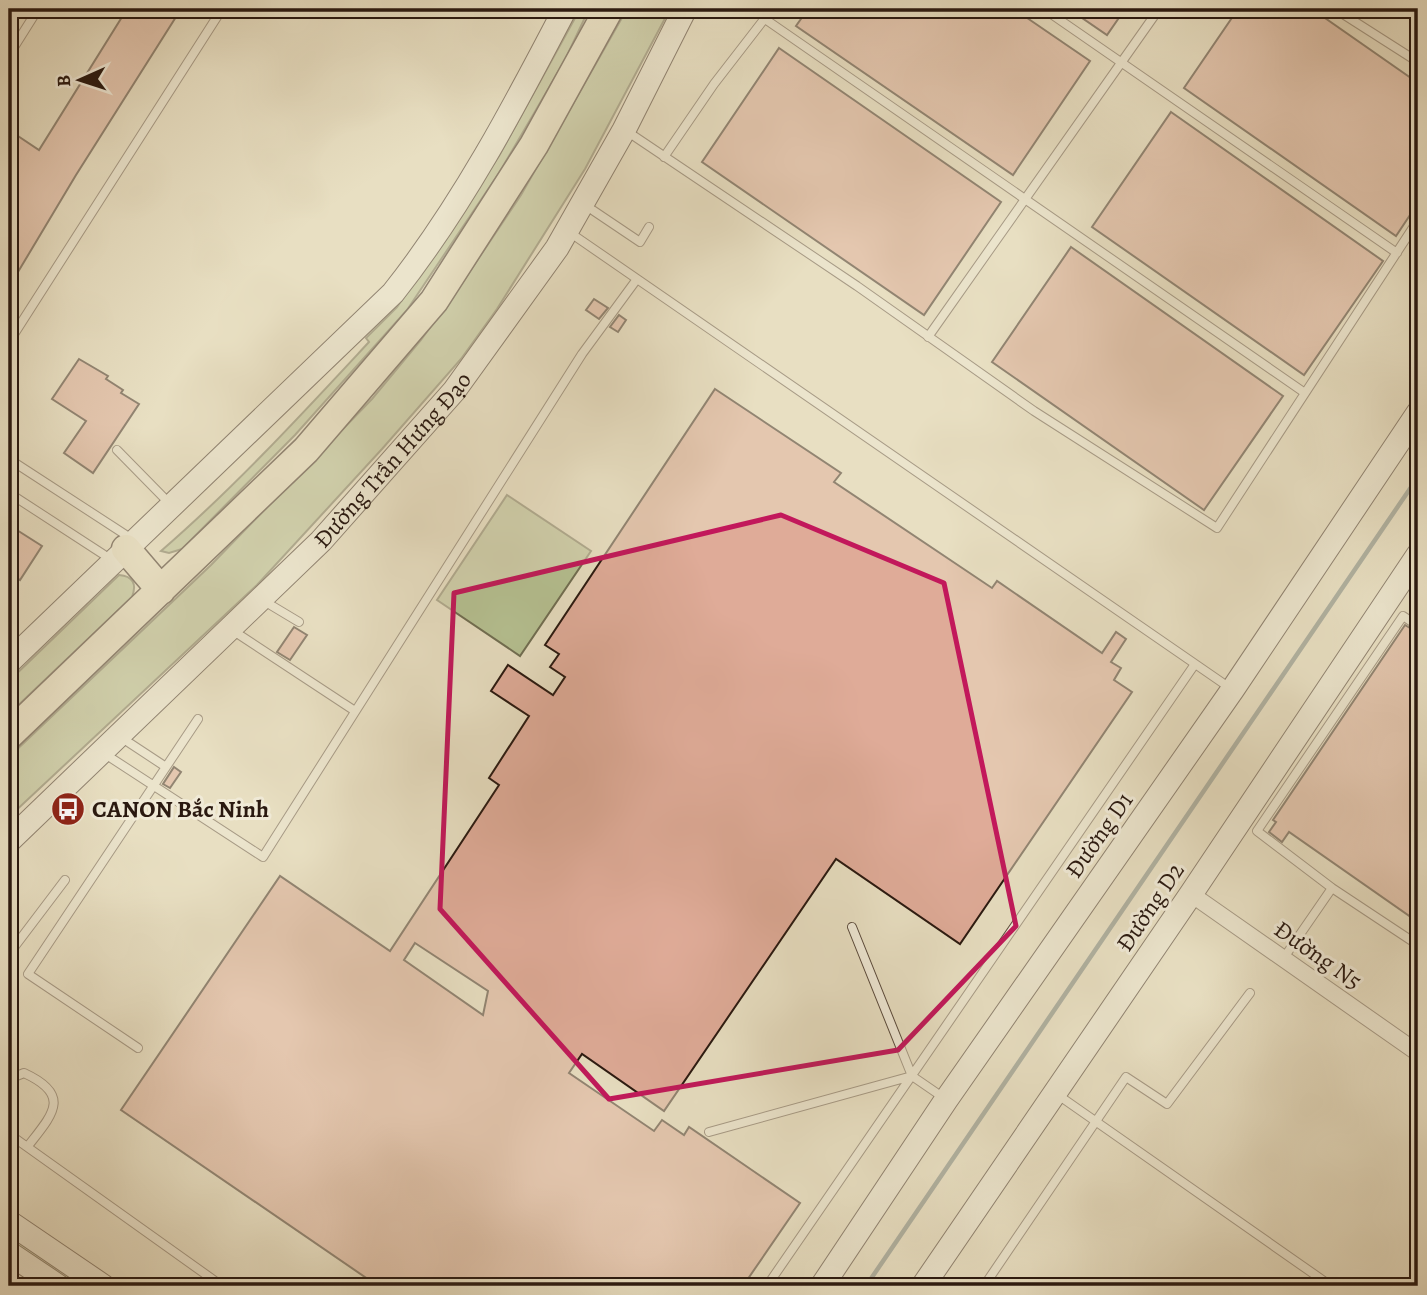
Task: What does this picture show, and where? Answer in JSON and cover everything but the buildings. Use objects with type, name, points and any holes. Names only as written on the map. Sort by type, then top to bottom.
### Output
[{"type":"highway","points":[[9,735],[306,450],[434,301],[534,145],[610,9]]},
{"type":"highway","points":[[125,551],[161,590]]},
{"type":"street","points":[[9,662],[373,312],[411,270],[511,113],[565,9]]},
{"type":"street","name":"Đường Trần Hưng Đạo","points":[[9,841],[321,541],[454,391],[557,248],[624,130],[685,9]]},
{"type":"street","name":"Đường D1","points":[[822,1286],[946,1100],[1233,689],[1418,413]]},
{"type":"street","name":"Đường D2","points":[[923,1286],[1191,894],[1418,555]]},
{"type":"street","name":"Đường N5","points":[[1191,894],[1418,1053]]},
{"type":"street","points":[[9,1222],[103,1286]]},
{"type":"street","points":[[9,1253],[58,1286]]},
{"type":"lane","points":[[9,55],[38,9]]},
{"type":"lane","points":[[9,342],[222,9]]},
{"type":"lane","points":[[664,157],[714,84],[772,9]]},
{"type":"lane","points":[[1044,9],[1397,253]]},
{"type":"lane","points":[[928,337],[1159,9]]},
{"type":"lane","points":[[1335,9],[1418,62]]},
{"type":"lane","points":[[765,19],[1305,393]]},
{"type":"lane","points":[[624,130],[1034,411],[1217,528],[1418,220]]},
{"type":"lane","points":[[583,203],[640,242],[649,227]]},
{"type":"lane","points":[[567,231],[1233,689]]},
{"type":"lane","points":[[102,752],[263,857],[582,354],[637,279]]},
{"type":"lane","points":[[117,450],[171,505]]},
{"type":"lane","points":[[9,459],[125,551]]},
{"type":"lane","points":[[9,493],[125,551]]},
{"type":"lane","points":[[261,600],[299,622]]},
{"type":"lane","points":[[1418,626],[1403,616],[1257,831],[1332,888],[1418,945]]},
{"type":"lane","points":[[231,629],[355,711]]},
{"type":"lane","points":[[767,1286],[1195,664]]},
{"type":"lane","points":[[138,1048],[28,974],[198,719]]},
{"type":"lane","points":[[119,736],[166,767]]},
{"type":"lane","points":[[9,954],[65,880]]},
{"type":"lane","points":[[1283,959],[1332,888]]},
{"type":"lane","points":[[852,927],[912,1076],[946,1100]]},
{"type":"lane","points":[[984,1286],[1126,1077],[1167,1104],[1250,993]]},
{"type":"lane","points":[[9,1079],[24,1073],[42,1082],[54,1096],[49,1119],[28,1146]]},
{"type":"lane","points":[[709,1132],[912,1076]]},
{"type":"lane","points":[[1055,1093],[1331,1286]]},
{"type":"lane","points":[[9,1134],[222,1286]]},
{"type":"highlighted area","points":[[781,515],[944,583],[1016,926],[898,1050],[609,1099],[440,909],[454,593]]},
{"type":"green space","points":[[580,9],[589,9],[564,62],[499,173],[407,310],[295,435],[182,549],[169,553],[161,551],[268,450],[369,342],[366,338],[397,307],[499,156]]},
{"type":"green space","points":[[627,9],[670,9],[585,169],[497,309],[461,359],[257,585],[9,817],[9,757],[211,565],[372,399],[421,340],[521,195]]},
{"type":"green space","points":[[507,495],[591,551],[520,656],[437,600]]},
{"type":"green space","points":[[119,575],[128,577],[133,582],[132,597],[9,714],[9,681]]},
{"type":"green space","points":[[9,1231],[90,1286],[72,1286],[9,1243]]},
{"type":"waterway","points":[[866,1286],[1418,477]]},
{"type":"place","name":"CANON Bắc Ninh","points":[[68,809]]}]
